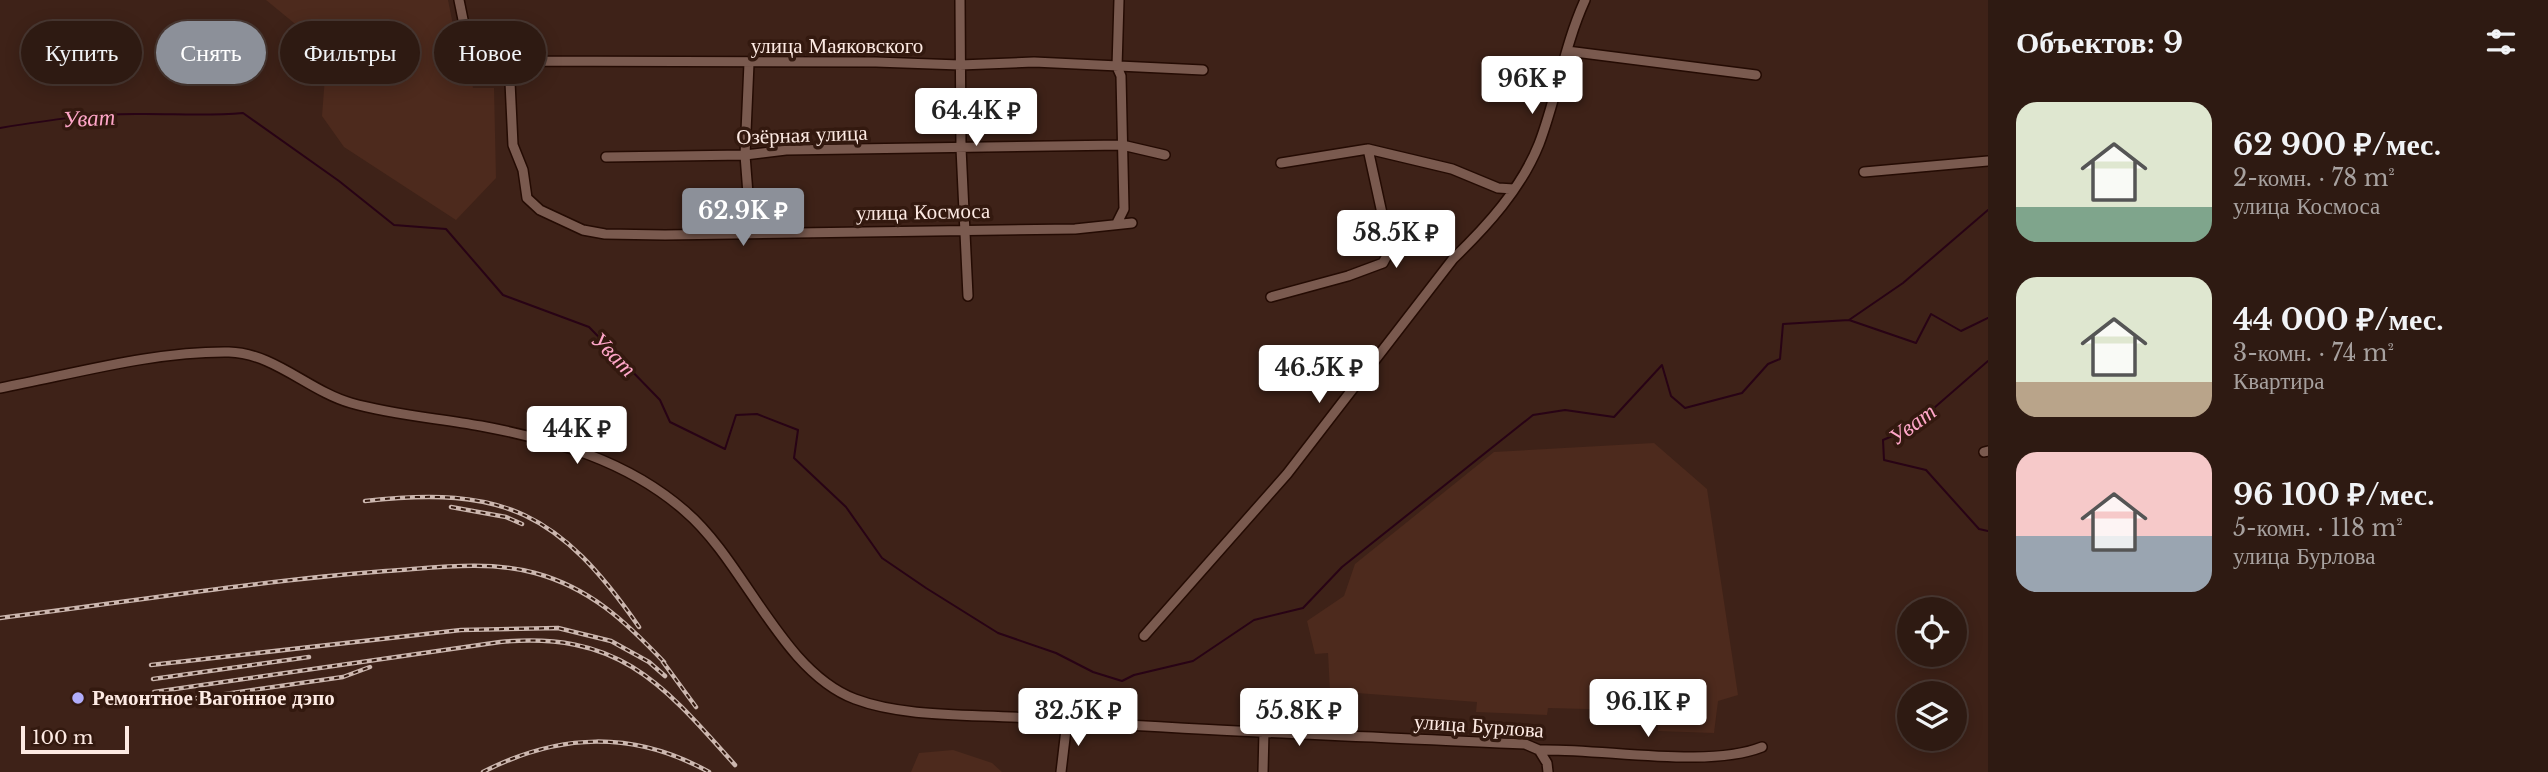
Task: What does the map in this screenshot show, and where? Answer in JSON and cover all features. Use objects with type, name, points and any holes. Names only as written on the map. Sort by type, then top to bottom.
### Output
[{"type":"street","name":"улица Маяковского","points":[[459,0],[463,21]]},
{"type":"street","points":[[960,0],[961,148],[968,296]]},
{"type":"street","points":[[1117,223],[1124,209],[1121,76],[1116,67],[1119,0]]},
{"type":"street","points":[[1144,636],[1287,474],[1414,314],[1452,259],[1485,228],[1514,190],[1539,142],[1585,0]]},
{"type":"street","points":[[1567,51],[1756,75]]},
{"type":"street","name":"улица Маяковского","points":[[546,61],[876,62],[960,65],[1034,62],[1203,70]]},
{"type":"street","points":[[749,63],[745,155],[751,233]]},
{"type":"street","name":"улица Космоса","points":[[510,84],[513,145],[523,170],[527,198],[540,211],[583,230],[605,234],[964,228],[1075,229],[1132,223]]},
{"type":"street","name":"Озёрная улица","points":[[607,157],[745,155],[786,150],[1122,145],[1165,155]]},
{"type":"street","points":[[1281,163],[1368,149],[1452,169],[1498,188],[1514,190]]},
{"type":"street","points":[[1271,297],[1383,263],[1390,250],[1368,149]]},
{"type":"street","points":[[1864,172],[1988,161]]},
{"type":"street","name":"улица Бурлова","points":[[0,388],[171,356],[230,352],[260,359],[344,401],[382,411],[484,427],[596,456],[658,489],[689,513],[713,540],[808,668],[832,688],[855,699],[913,711],[1525,744],[1539,750],[1714,756],[1745,754],[1762,747]]},
{"type":"street","points":[[1061,772],[1067,721]]},
{"type":"street","points":[[1263,772],[1264,731]]},
{"type":"street","points":[[1539,750],[1548,763],[1548,772]]},
{"type":"shaded area","points":[[266,0],[448,0],[452,21],[434,21],[434,84],[472,84],[473,88],[494,88],[496,178],[456,220],[344,147],[322,116],[324,84],[420,84],[420,21],[292,21]]},
{"type":"shaded area","points":[[1654,443],[1707,489],[1738,695],[1718,701],[1714,733],[1658,731],[1656,703],[1630,701],[1626,710],[1548,708],[1547,715],[1476,712],[1477,702],[1330,691],[1328,653],[1315,654],[1307,621],[1344,596],[1355,564],[1494,452]]},
{"type":"shaded area","points":[[953,750],[992,763],[1002,772],[911,772],[919,753]]},
{"type":"waterway","name":"Уват","points":[[0,128],[108,115],[243,113],[339,181],[394,225],[446,229],[503,295],[589,327],[660,400],[670,422],[725,449],[736,415],[757,414],[798,430],[794,458],[846,507],[882,558],[998,633],[1056,653],[1093,672],[1122,681],[1134,675],[1193,661],[1254,620],[1303,608],[1342,567],[1533,415],[1565,410],[1614,417],[1662,365],[1671,396],[1685,408],[1742,393],[1768,364],[1780,359],[1783,324],[1849,320],[1903,283],[1988,210]]},
{"type":"waterway","name":"Уват","points":[[1849,320],[1916,343],[1931,314],[1961,331],[1988,318]]},
{"type":"waterway","name":"Уват","points":[[1988,361],[1911,428],[1883,440],[1884,460],[1926,470],[1979,529],[1988,531]]},
{"type":"railway","points":[[365,501],[413,497],[455,498],[492,504],[524,515],[554,533],[582,557],[610,588],[639,627]]},
{"type":"railway","points":[[451,507],[506,517],[522,524]]},
{"type":"railway","points":[[0,618],[337,575],[442,567],[498,567],[535,573],[573,587],[621,620],[664,662]]},
{"type":"railway","points":[[151,665],[461,630],[558,628],[611,641],[649,662],[665,676]]},
{"type":"railway","points":[[154,692],[500,642],[541,641],[577,645],[607,654],[660,687],[735,765]]},
{"type":"railway","points":[[153,679],[309,657]]},
{"type":"railway","points":[[663,662],[696,707]]},
{"type":"railway","points":[[156,704],[343,677],[370,667]]},
{"type":"railway","points":[[483,772],[540,750],[596,742],[624,743],[652,749],[681,758],[709,772]]},
{"type":"place","name":"Ремонтное Вагонное дэпо","points":[[78,698]]}]
